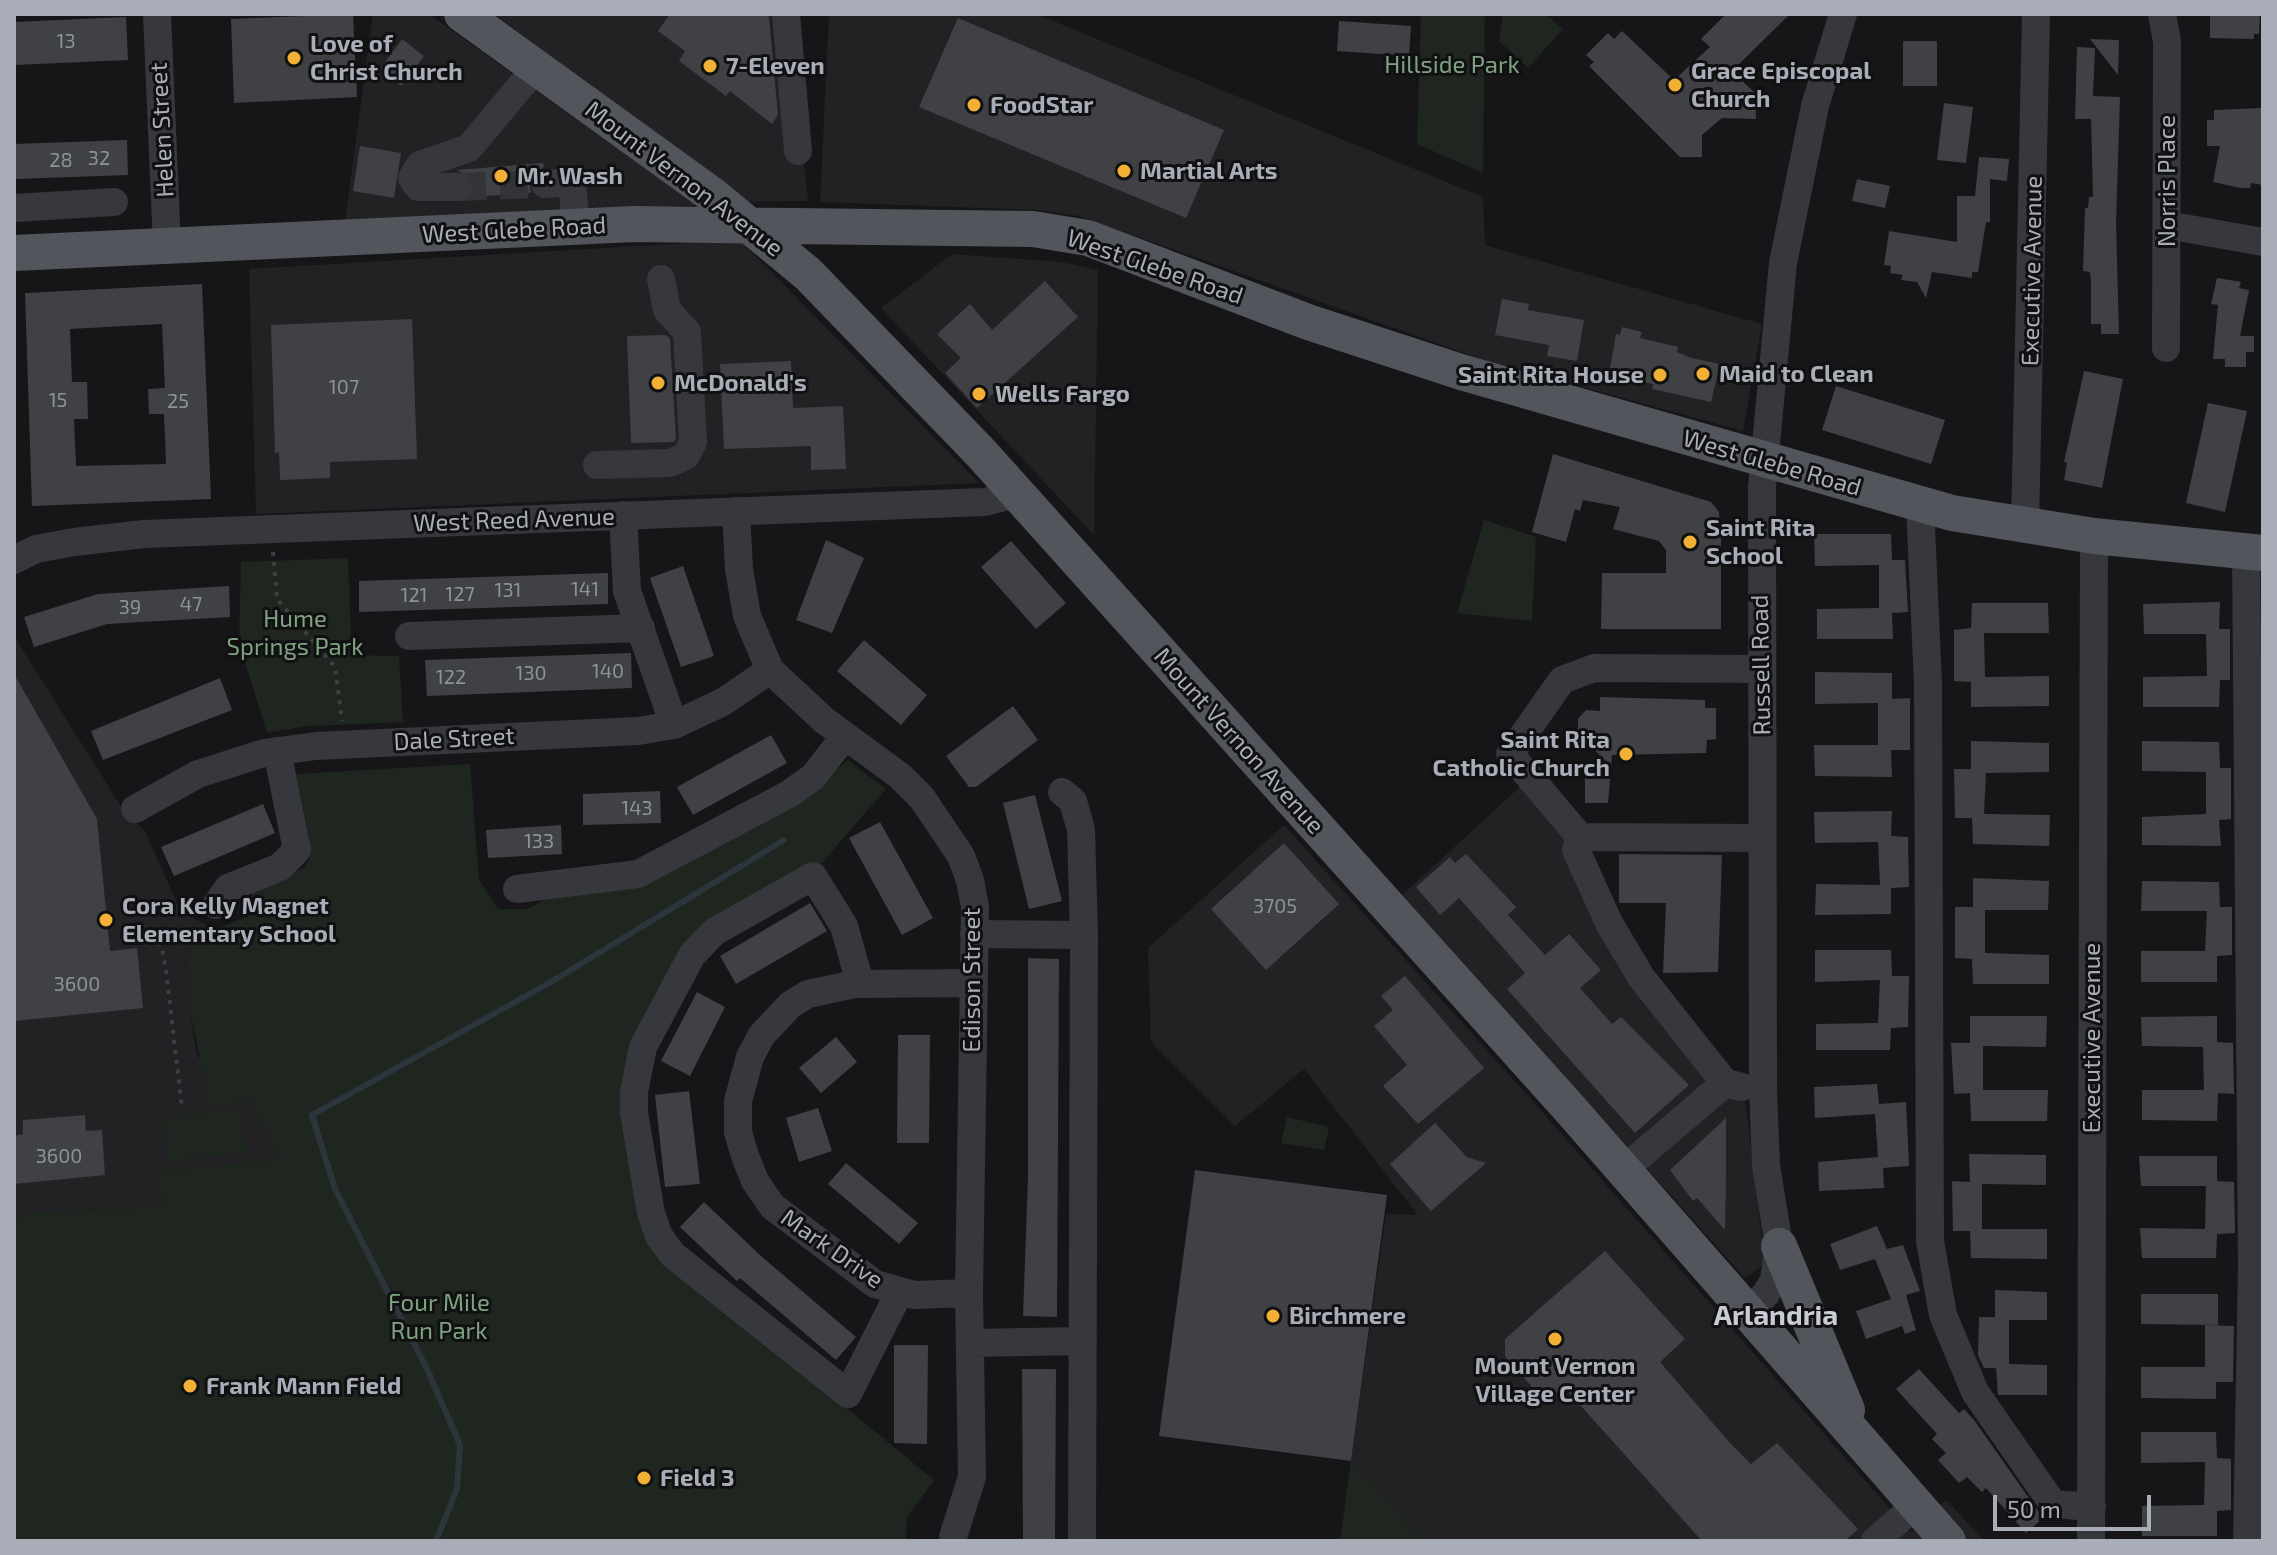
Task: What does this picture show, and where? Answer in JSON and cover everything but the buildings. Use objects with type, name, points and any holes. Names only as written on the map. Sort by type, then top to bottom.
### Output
[{"type":"main road","name":"Mount Vernon Avenue","points":[[462,14],[751,224],[808,274],[1017,494],[1623,1170],[1948,1541]]},
{"type":"main road","name":"West Glebe Road","points":[[14,253],[576,227],[751,224],[1033,229],[1075,235],[1308,322],[1461,372],[1920,505],[2025,527],[2254,552]]},
{"type":"main road","points":[[1779,1246],[1860,1441]]},
{"type":"street","name":"Helen Street","points":[[157,14],[167,246]]},
{"type":"street","points":[[786,14],[798,151]]},
{"type":"street","name":"Russell Road","points":[[1747,1312],[1766,1294],[1774,1280],[1779,1246],[1766,1165],[1763,1089],[1760,582],[1765,460],[1783,263],[1815,106],[1843,14]]},
{"type":"street","name":"Executive Avenue","points":[[2025,527],[2036,14]]},
{"type":"street","name":"Norris Place","points":[[2162,14],[2167,42],[2166,348]]},
{"type":"street","points":[[458,187],[418,187],[412,178],[420,165],[469,148],[535,69]]},
{"type":"street","points":[[545,184],[572,182],[576,227]]},
{"type":"street","points":[[14,208],[114,202]]},
{"type":"street","points":[[2167,225],[2263,242]]},
{"type":"street","points":[[597,465],[670,463],[686,456],[693,442],[687,332],[667,310],[661,279]]},
{"type":"street","name":"West Reed Avenue","points":[[14,560],[36,549],[84,540],[271,529],[985,502],[1017,494]]},
{"type":"street","points":[[1920,505],[1928,684],[1930,1241],[1943,1315],[1975,1392],[2053,1504],[2092,1507]]},
{"type":"street","name":"Edison Street","points":[[736,511],[739,569],[747,616],[770,670],[845,736],[900,776],[939,820],[961,856],[970,880],[974,934],[969,1293],[972,1477],[953,1537]]},
{"type":"street","points":[[623,515],[627,591],[674,725]]},
{"type":"street","name":"Executive Avenue","points":[[2091,1541],[2094,536]]},
{"type":"street","points":[[2247,1541],[2252,1264],[2254,552]]},
{"type":"street","points":[[409,636],[641,628]]},
{"type":"street","points":[[1761,669],[1594,668],[1562,680],[1510,754],[1580,837],[1762,838]]},
{"type":"street","name":"Dale Street","points":[[135,809],[198,774],[277,751],[638,731],[674,725],[723,702],[770,670]]},
{"type":"street","points":[[517,889],[638,874],[789,794],[813,777],[845,736]]},
{"type":"street","points":[[216,905],[228,888],[280,867],[297,850],[277,751]]},
{"type":"street","points":[[1062,792],[1073,801],[1081,830],[1084,935],[1082,1541]]},
{"type":"street","points":[[1580,837],[1576,850],[1609,923],[1633,964],[1725,1083],[1763,1089]]},
{"type":"street","points":[[860,983],[844,926],[813,876],[714,932],[692,955],[643,1047],[634,1092],[634,1113],[651,1213],[659,1236],[673,1255],[848,1394],[899,1293]]},
{"type":"street","points":[[974,934],[1084,935]]},
{"type":"street","name":"Mark Drive","points":[[969,1293],[899,1293],[875,1284],[844,1263],[772,1206],[755,1181],[738,1132],[741,1082],[761,1036],[790,1005],[808,994],[860,983],[972,983]]},
{"type":"street","points":[[1623,1170],[1725,1083]]},
{"type":"street","points":[[970,1343],[1083,1341]]},
{"type":"street","points":[[1875,1541],[1916,1505]]},
{"type":"path","points":[[271,529],[277,599],[335,667],[346,745]]},
{"type":"path","points":[[153,933],[162,949],[166,970],[182,1108]]},
{"type":"shaded area","points":[[373,14],[429,14],[697,205],[345,221]]},
{"type":"shaded area","points":[[494,14],[788,14],[808,201],[748,202]]},
{"type":"shaded area","points":[[829,14],[1036,14],[1483,197],[1485,245],[1762,324],[1743,431],[1484,360],[1079,216],[1038,210],[820,202]]},
{"type":"shaded area","points":[[740,240],[979,483],[256,514],[249,269]]},
{"type":"shaded area","points":[[952,254],[1062,262],[1098,270],[1094,535],[881,308]]},
{"type":"shaded area","name":"Cora Kelly Magnet Elementary School","points":[[14,636],[124,811],[145,831],[181,912],[215,929],[186,954],[188,1002],[197,1056],[250,1098],[279,1159],[158,1171],[161,1207],[27,1212],[20,1220],[14,1220]]},
{"type":"shaded area","points":[[1522,785],[1584,850],[1631,951],[1743,1081],[1765,1264],[1745,1278],[1402,895]]},
{"type":"shaded area","name":"Mount Vernon Village Center","points":[[1284,825],[1538,1107],[1910,1532],[1946,1500],[1985,1541],[1425,1541],[1351,1461],[1386,1214],[1418,1215],[1304,1069],[1235,1126],[1151,1042],[1148,948]]},
{"type":"green space","name":"Hillside Park","points":[[1421,14],[1485,14],[1483,173],[1417,144]]},
{"type":"green space","points":[[1503,14],[1545,14],[1563,29],[1528,68],[1499,41]]},
{"type":"green space","points":[[1484,520],[1536,537],[1532,621],[1457,613]]},
{"type":"green space","name":"Hume Springs Park","points":[[348,558],[352,655],[399,656],[403,722],[307,726],[267,733],[239,643],[241,562]]},
{"type":"green space","name":"Four Mile Run Park","points":[[848,760],[886,789],[822,863],[708,927],[635,1051],[644,1215],[843,1405],[934,1480],[907,1517],[906,1541],[14,1541],[14,1220],[20,1220],[27,1212],[161,1207],[158,1171],[279,1159],[250,1098],[216,1107],[209,1102],[188,1002],[186,954],[215,929],[244,918],[254,889],[304,868],[310,858],[309,837],[296,774],[470,764],[479,879],[498,909],[528,909],[561,890],[812,790]]},
{"type":"green space","points":[[243,1109],[247,1153],[167,1161],[164,1117]]},
{"type":"green space","points":[[1287,1117],[1329,1127],[1324,1150],[1281,1143]]},
{"type":"green space","points":[[1351,1461],[1425,1541],[1340,1541]]},
{"type":"waterway","points":[[436,1541],[457,1489],[460,1445],[428,1371],[335,1189],[312,1115],[551,982],[784,840]]},
{"type":"tunnel","points":[[458,187],[545,184]]},
{"type":"place","name":"Love of Christ Church","points":[[294,58]]},
{"type":"place","name":"7-Eleven","points":[[710,66]]},
{"type":"place","name":"Grace Episcopal Church","points":[[1675,85]]},
{"type":"place","name":"FoodStar","points":[[974,105]]},
{"type":"place","name":"Martial Arts","points":[[1124,171]]},
{"type":"place","name":"Mr. Wash","points":[[501,176]]},
{"type":"place","name":"Maid to Clean","points":[[1703,374]]},
{"type":"place","name":"Saint Rita House","points":[[1660,375]]},
{"type":"place","name":"McDonald's","points":[[658,383]]},
{"type":"place","name":"Wells Fargo","points":[[979,394]]},
{"type":"place","name":"Saint Rita School","points":[[1690,542]]},
{"type":"place","name":"Saint Rita Catholic Church","points":[[1626,754]]},
{"type":"place","name":"Cora Kelly Magnet Elementary School","points":[[106,920]]},
{"type":"place","name":"Birchmere","points":[[1273,1316]]},
{"type":"place","name":"Mount Vernon Village Center","points":[[1555,1339]]},
{"type":"place","name":"Frank Mann Field","points":[[190,1386]]},
{"type":"place","name":"Field 3","points":[[644,1478]]},
{"type":"district","name":"Arlandria","points":[[1776,1316]]}]
